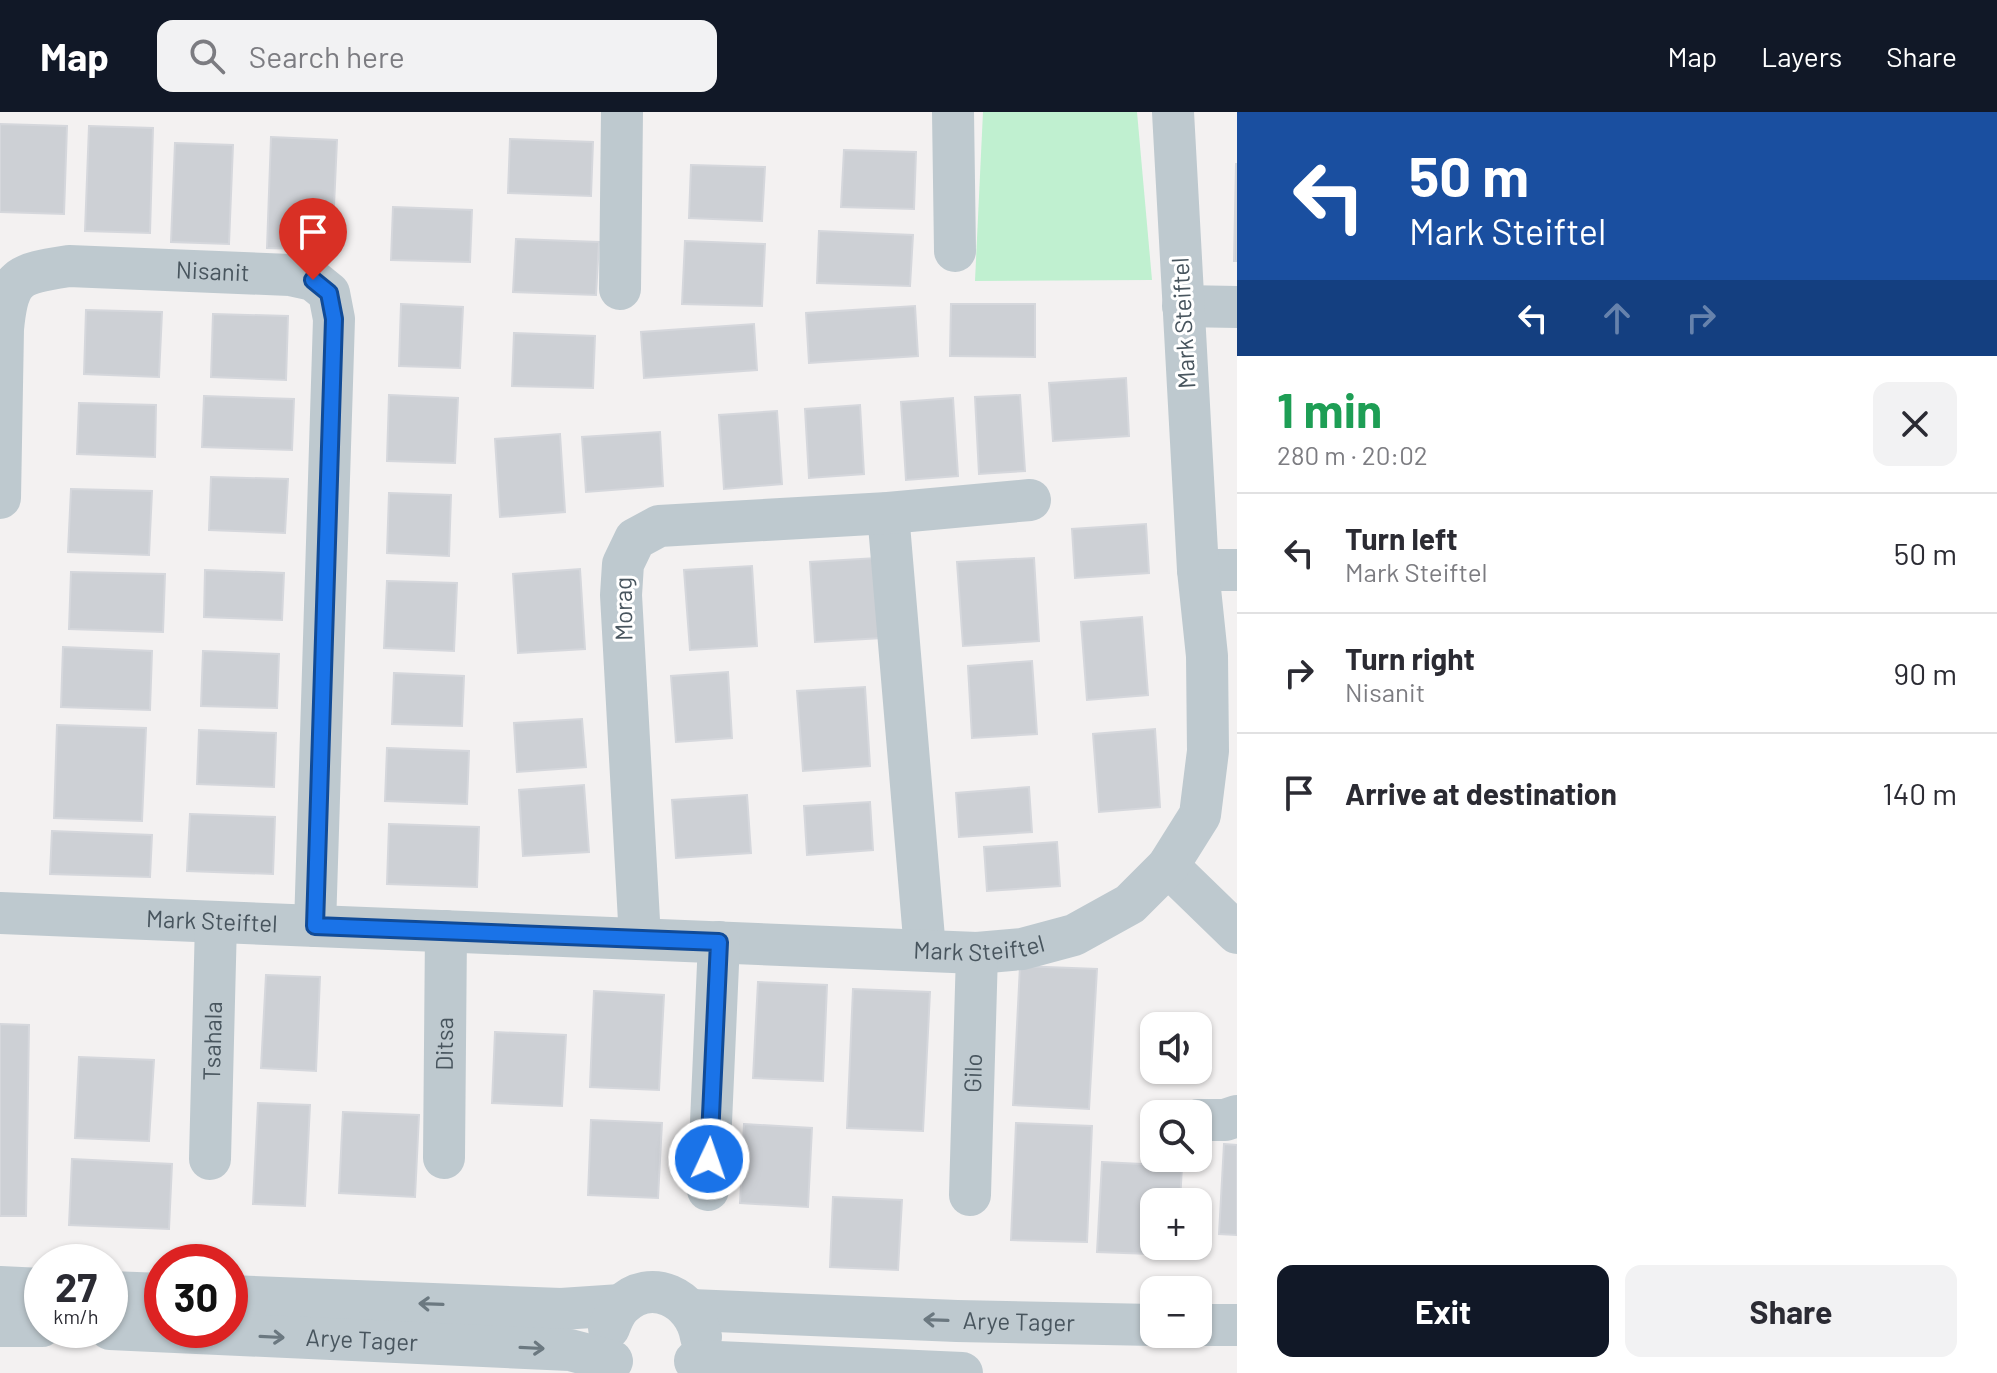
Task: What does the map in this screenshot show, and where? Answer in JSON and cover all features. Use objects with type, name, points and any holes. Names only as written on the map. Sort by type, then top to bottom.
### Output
[{"type":"street","points":[[620,289],[622,112]]},
{"type":"street","points":[[953,112],[955,251]]},
{"type":"street","name":"Mark Steiftel","points":[[0,913],[977,953],[1022,949],[1074,935],[1130,904],[1168,866],[1200,815],[1208,751],[1207,656],[1218,570],[1183,306],[1173,112]]},
{"type":"street","name":"Nisanit","points":[[0,498],[3,329],[6,304],[14,283],[35,271],[69,266],[290,275],[313,280],[329,293],[334,319],[315,926]]},
{"type":"street","points":[[1183,306],[1237,307]]},
{"type":"street","name":"Morag","points":[[640,939],[621,595],[623,564],[635,539],[659,526],[888,513],[1030,500]]},
{"type":"street","points":[[888,513],[925,950]]},
{"type":"street","points":[[1168,866],[1237,933]]},
{"type":"street","name":"Tsahala","points":[[210,1159],[216,922]]},
{"type":"street","name":"Ditsa","points":[[444,1158],[446,931]]},
{"type":"street","points":[[708,1190],[719,942]]},
{"type":"street","name":"Gilo","points":[[970,1195],[977,953]]},
{"type":"street","points":[[1212,1120],[1237,1116]]},
{"type":"street","points":[[0,1287],[24,1288]]},
{"type":"street","name":"Arye Tager","points":[[248,1297],[561,1309],[621,1305],[634,1297],[650,1293],[665,1294],[680,1300],[691,1310],[1140,1325]]},
{"type":"street","points":[[617,1367],[607,1346],[608,1332],[621,1305]]},
{"type":"street","points":[[691,1310],[701,1335],[700,1348],[691,1367],[962,1373]]},
{"type":"street","points":[[1212,1325],[1237,1325]]},
{"type":"street","points":[[0,1326],[24,1326]]},
{"type":"street","name":"Arye Tager","points":[[128,1330],[570,1350],[617,1367]]},
{"type":"green space","points":[[983,112],[1137,112],[1152,280],[975,281]]},
{"type":"building","points":[[0,124],[67,126],[64,214],[0,212]]},
{"type":"building","points":[[89,126],[153,128],[150,233],[85,231]]},
{"type":"building","points":[[271,137],[337,140],[332,250],[267,248]]},
{"type":"building","points":[[510,139],[593,142],[591,196],[508,193]]},
{"type":"building","points":[[175,143],[233,145],[229,244],[171,242]]},
{"type":"building","points":[[844,150],[916,152],[914,209],[841,207]]},
{"type":"building","points":[[1236,164],[1237,261],[1234,261]]},
{"type":"building","points":[[691,165],[765,167],[762,221],[689,218]]},
{"type":"building","points":[[393,207],[472,210],[470,262],[391,260]]},
{"type":"building","points":[[819,231],[913,235],[910,286],[817,283]]},
{"type":"building","points":[[516,239],[599,242],[596,295],[513,292]]},
{"type":"building","points":[[685,241],[765,244],[762,306],[682,304]]},
{"type":"building","points":[[401,304],[463,307],[460,368],[399,366]]},
{"type":"building","points":[[951,304],[1035,304],[1035,357],[950,356]]},
{"type":"building","points":[[915,306],[918,356],[809,363],[806,313]]},
{"type":"building","points":[[86,310],[162,312],[159,377],[84,374]]},
{"type":"building","points":[[213,314],[288,316],[286,380],[211,377]]},
{"type":"building","points":[[754,324],[757,370],[644,378],[641,332]]},
{"type":"building","points":[[514,333],[595,336],[593,388],[512,386]]},
{"type":"building","points":[[1126,378],[1129,436],[1053,441],[1049,383]]},
{"type":"building","points":[[389,395],[458,398],[455,463],[387,461]]},
{"type":"building","points":[[1020,395],[1025,471],[979,474],[975,397]]},
{"type":"building","points":[[204,396],[294,399],[292,450],[202,447]]},
{"type":"building","points":[[953,398],[958,476],[906,480],[901,402]]},
{"type":"building","points":[[79,403],[156,405],[155,457],[77,454]]},
{"type":"building","points":[[860,405],[864,474],[809,478],[805,409]]},
{"type":"building","points":[[777,411],[782,484],[724,489],[719,415]]},
{"type":"building","points":[[660,432],[663,486],[586,492],[582,437]]},
{"type":"building","points":[[560,434],[565,512],[500,517],[495,439]]},
{"type":"building","points":[[211,477],[288,479],[285,533],[209,530]]},
{"type":"building","points":[[71,489],[152,491],[149,555],[68,552]]},
{"type":"building","points":[[389,493],[451,495],[449,556],[387,553]]},
{"type":"building","points":[[1146,524],[1149,573],[1075,578],[1072,529]]},
{"type":"building","points":[[877,558],[882,638],[815,642],[810,562]]},
{"type":"building","points":[[1034,558],[1039,641],[963,646],[957,562]]},
{"type":"building","points":[[752,566],[757,646],[690,650],[684,570]]},
{"type":"building","points":[[580,569],[585,649],[518,653],[513,574]]},
{"type":"building","points":[[205,570],[284,573],[282,620],[204,617]]},
{"type":"building","points":[[71,572],[165,574],[163,632],[69,629]]},
{"type":"building","points":[[387,581],[457,583],[454,651],[384,648]]},
{"type":"building","points":[[1142,617],[1148,695],[1087,700],[1081,622]]},
{"type":"building","points":[[63,647],[152,651],[150,710],[61,707]]},
{"type":"building","points":[[203,651],[279,654],[277,708],[201,706]]},
{"type":"building","points":[[1032,661],[1037,734],[972,738],[968,666]]},
{"type":"building","points":[[728,672],[732,738],[676,742],[671,676]]},
{"type":"building","points":[[394,673],[464,676],[462,726],[392,724]]},
{"type":"building","points":[[865,687],[870,766],[803,771],[797,691]]},
{"type":"building","points":[[582,719],[586,767],[517,772],[514,723]]},
{"type":"building","points":[[57,725],[146,728],[142,821],[54,818]]},
{"type":"building","points":[[1155,729],[1160,807],[1099,812],[1093,734]]},
{"type":"building","points":[[199,730],[276,733],[274,787],[197,784]]},
{"type":"building","points":[[387,748],[469,751],[467,804],[385,801]]},
{"type":"building","points":[[584,785],[589,852],[523,856],[519,790]]},
{"type":"building","points":[[1029,787],[1032,832],[959,837],[956,793]]},
{"type":"building","points":[[747,795],[751,853],[676,858],[672,800]]},
{"type":"building","points":[[870,802],[873,850],[807,855],[804,806]]},
{"type":"building","points":[[190,814],[275,817],[273,874],[187,871]]},
{"type":"building","points":[[389,824],[479,827],[477,887],[387,884]]},
{"type":"building","points":[[52,831],[152,835],[150,877],[50,874]]},
{"type":"building","points":[[1057,842],[1060,886],[987,891],[984,847]]},
{"type":"building","points":[[1020,966],[1097,969],[1089,1109],[1013,1105]]},
{"type":"building","points":[[266,975],[320,977],[316,1071],[261,1068]]},
{"type":"building","points":[[758,982],[827,985],[823,1081],[753,1078]]},
{"type":"building","points":[[853,989],[930,992],[923,1131],[847,1128]]},
{"type":"building","points":[[594,991],[664,995],[659,1090],[590,1087]]},
{"type":"building","points":[[0,1024],[29,1025],[26,1216],[0,1216]]},
{"type":"building","points":[[495,1032],[566,1035],[562,1106],[492,1103]]},
{"type":"building","points":[[79,1057],[154,1060],[149,1141],[75,1138]]},
{"type":"building","points":[[258,1103],[310,1105],[305,1206],[253,1204]]},
{"type":"building","points":[[343,1112],[419,1115],[415,1197],[339,1193]]},
{"type":"building","points":[[591,1120],[662,1123],[658,1198],[588,1195]]},
{"type":"building","points":[[1016,1123],[1092,1126],[1087,1242],[1011,1240]]},
{"type":"building","points":[[744,1124],[812,1128],[808,1207],[740,1203]]},
{"type":"building","points":[[1224,1144],[1237,1145],[1237,1235],[1219,1234]]},
{"type":"building","points":[[72,1159],[172,1164],[169,1229],[69,1225]]},
{"type":"building","points":[[1102,1162],[1140,1164],[1140,1172],[1182,1172],[1181,1188],[1140,1188],[1140,1254],[1097,1252]]},
{"type":"building","points":[[833,1197],[902,1200],[898,1270],[830,1267]]},
{"type":"route","points":[[313,280],[329,293],[334,319],[315,926],[719,942],[709,1159]]}]
